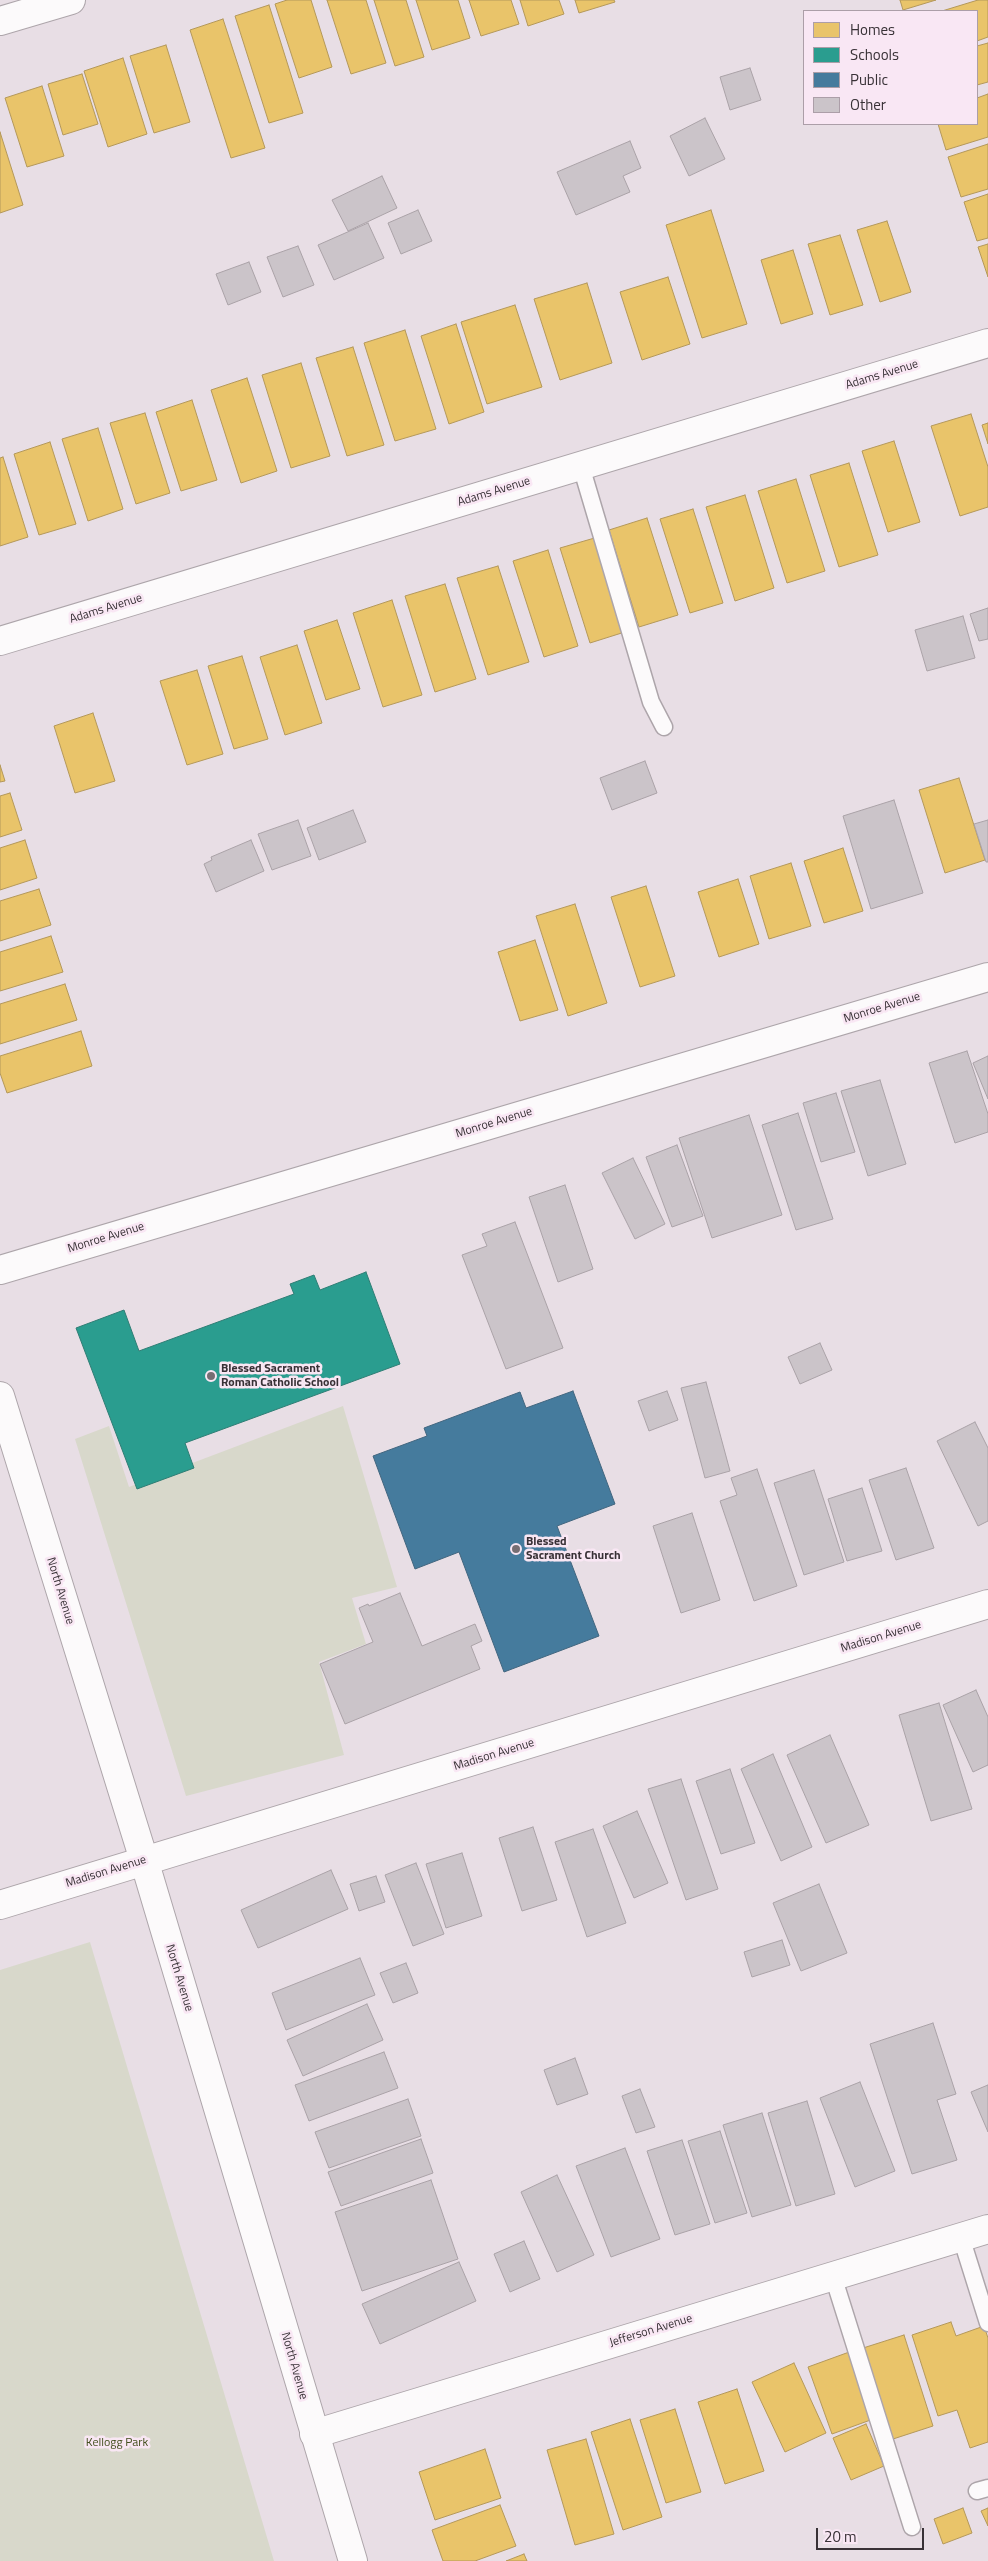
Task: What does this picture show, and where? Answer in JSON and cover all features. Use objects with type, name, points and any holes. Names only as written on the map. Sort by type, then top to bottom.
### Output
[{"type":"street","points":[[0,22],[70,0]]},
{"type":"street","name":"Adams Avenue","points":[[0,641],[988,343]]},
{"type":"street","name":"Monroe Avenue","points":[[0,1270],[988,977]]},
{"type":"street","name":"North Avenue","points":[[0,1396],[144,1860],[353,2561]]},
{"type":"street","name":"Madison Avenue","points":[[0,1905],[988,1604]]},
{"type":"street","name":"Jefferson Avenue","points":[[314,2434],[988,2229]]},
{"type":"lane","points":[[581,466],[650,702],[664,727]]},
{"type":"lane","points":[[961,2237],[988,2323]]},
{"type":"lane","points":[[834,2276],[912,2528]]},
{"type":"green space","points":[[343,1406],[397,1587],[352,1598],[366,1644],[319,1662],[344,1755],[186,1796],[75,1439],[109,1426],[129,1487]]},
{"type":"green space","name":"Kellogg Park","points":[[90,1942],[274,2561],[0,2561],[0,1970]]},
{"type":"building: Homes","points":[[287,0],[311,0],[332,67],[299,78],[275,4]]},
{"type":"building: Homes","points":[[327,0],[366,0],[386,63],[351,74]]},
{"type":"building: Homes","points":[[374,0],[406,0],[424,57],[395,66]]},
{"type":"building: Homes","points":[[416,0],[458,0],[470,38],[432,50]]},
{"type":"building: Homes","points":[[469,0],[511,0],[519,24],[481,36]]},
{"type":"building: Homes","points":[[520,0],[559,0],[564,14],[528,26]]},
{"type":"building: Homes","points":[[575,0],[614,0],[615,2],[579,13]]},
{"type":"building: Homes","points":[[900,0],[936,0],[903,10]]},
{"type":"building: Homes","points":[[978,0],[988,0],[988,37],[978,41],[978,10],[945,10]]},
{"type":"building: Homes","points":[[269,5],[303,113],[269,123],[235,16]]},
{"type":"building: Homes","points":[[223,19],[265,148],[231,158],[190,30]]},
{"type":"building: Homes","points":[[988,43],[988,82],[978,85],[978,46]]},
{"type":"building: Homes","points":[[166,45],[190,122],[154,133],[130,56]]},
{"type":"building: Homes","points":[[123,58],[147,134],[108,147],[84,71]]},
{"type":"building: Homes","points":[[82,74],[98,124],[63,135],[48,84]]},
{"type":"building: Homes","points":[[42,86],[64,156],[27,167],[5,98]]},
{"type":"building: Homes","points":[[988,94],[988,137],[946,150],[938,125],[978,125],[978,98]]},
{"type":"building: Homes","points":[[0,132],[23,205],[0,213]]},
{"type":"building: Homes","points":[[988,144],[988,189],[961,197],[948,157]]},
{"type":"building: Homes","points":[[988,194],[988,238],[977,241],[964,202]]},
{"type":"building: Homes","points":[[711,210],[747,324],[702,338],[666,225]]},
{"type":"building: Homes","points":[[887,221],[911,292],[880,302],[857,230]]},
{"type":"building: Homes","points":[[840,235],[863,305],[830,315],[808,244]]},
{"type":"building: Homes","points":[[988,244],[988,277],[978,247]]},
{"type":"building: Homes","points":[[793,250],[813,314],[781,324],[761,260]]},
{"type":"building: Homes","points":[[668,277],[690,344],[642,360],[620,292]]},
{"type":"building: Homes","points":[[587,283],[612,363],[560,380],[534,299]]},
{"type":"building: Homes","points":[[515,305],[542,387],[487,404],[461,322]]},
{"type":"building: Homes","points":[[456,324],[484,412],[449,424],[421,336]]},
{"type":"building: Homes","points":[[405,330],[436,429],[395,441],[364,343]]},
{"type":"building: Homes","points":[[353,347],[384,445],[347,456],[316,358]]},
{"type":"building: Homes","points":[[301,363],[330,456],[291,468],[262,375]]},
{"type":"building: Homes","points":[[247,378],[277,471],[241,483],[211,390]]},
{"type":"building: Homes","points":[[192,400],[217,480],[181,491],[156,412]]},
{"type":"building: Homes","points":[[145,413],[170,493],[136,504],[110,423]]},
{"type":"building: Homes","points":[[971,414],[988,467],[988,507],[960,516],[931,426]]},
{"type":"building: Homes","points":[[988,423],[988,444],[982,425]]},
{"type":"building: Homes","points":[[98,428],[123,509],[88,521],[62,439]]},
{"type":"building: Homes","points":[[894,441],[920,522],[888,532],[862,451]]},
{"type":"building: Homes","points":[[50,442],[76,524],[39,535],[14,454]]},
{"type":"building: Homes","points":[[3,457],[28,537],[0,546],[0,458]]},
{"type":"building: Homes","points":[[849,463],[878,555],[839,567],[810,475]]},
{"type":"building: Homes","points":[[796,479],[825,571],[787,583],[758,491]]},
{"type":"building: Homes","points":[[745,495],[774,588],[735,601],[706,507]]},
{"type":"building: Homes","points":[[693,509],[723,603],[690,613],[660,519]]},
{"type":"building: Homes","points":[[647,518],[678,615],[639,627],[609,530]]},
{"type":"building: Homes","points":[[598,537],[628,631],[590,643],[560,548]]},
{"type":"building: Homes","points":[[548,550],[578,646],[544,657],[513,561]]},
{"type":"building: Homes","points":[[498,566],[529,662],[488,675],[457,578]]},
{"type":"building: Homes","points":[[445,584],[476,679],[435,692],[405,596]]},
{"type":"building: Homes","points":[[392,600],[422,695],[383,707],[353,613]]},
{"type":"building: Homes","points":[[337,620],[360,689],[326,700],[304,631]]},
{"type":"building: Homes","points":[[297,645],[322,723],[285,735],[260,657]]},
{"type":"building: Homes","points":[[242,656],[268,739],[234,749],[208,666]]},
{"type":"building: Homes","points":[[197,670],[223,754],[187,765],[160,681]]},
{"type":"building: Homes","points":[[93,713],[115,781],[75,793],[54,726]]},
{"type":"building: Homes","points":[[0,765],[5,781],[0,782]]},
{"type":"building: Homes","points":[[959,778],[985,860],[945,873],[919,790]]},
{"type":"building: Homes","points":[[10,793],[22,830],[0,837],[0,796]]},
{"type":"building: Homes","points":[[25,840],[37,878],[0,890],[0,848]]},
{"type":"building: Homes","points":[[843,848],[863,911],[824,923],[804,861]]},
{"type":"building: Homes","points":[[791,863],[811,926],[769,939],[750,876]]},
{"type":"building: Homes","points":[[738,879],[759,944],[719,957],[698,892]]},
{"type":"building: Homes","points":[[646,886],[675,976],[640,987],[611,897]]},
{"type":"building: Homes","points":[[39,889],[51,925],[0,941],[0,901]]},
{"type":"building: Homes","points":[[575,904],[607,1003],[568,1016],[536,916]]},
{"type":"building: Homes","points":[[51,936],[63,972],[0,991],[0,952]]},
{"type":"building: Homes","points":[[535,940],[558,1010],[520,1021],[498,952]]},
{"type":"building: Homes","points":[[65,984],[77,1020],[0,1044],[0,1004]]},
{"type":"building: Homes","points":[[81,1031],[92,1066],[7,1093],[0,1073],[0,1056]]},
{"type":"building: Homes","points":[[951,2322],[956,2336],[984,2326],[988,2338],[988,2442],[970,2448],[957,2410],[938,2416],[912,2335]]},
{"type":"building: Homes","points":[[904,2335],[933,2426],[890,2440],[860,2349]]},
{"type":"building: Homes","points":[[852,2351],[876,2418],[832,2434],[808,2367]]},
{"type":"building: Homes","points":[[794,2363],[826,2433],[785,2452],[752,2382]]},
{"type":"building: Homes","points":[[737,2389],[764,2471],[725,2484],[698,2402]]},
{"type":"building: Homes","points":[[675,2409],[701,2492],[666,2503],[640,2420]]},
{"type":"building: Homes","points":[[630,2419],[662,2517],[623,2530],[591,2432]]},
{"type":"building: Homes","points":[[866,2424],[884,2466],[851,2480],[833,2438]]},
{"type":"building: Homes","points":[[586,2439],[614,2534],[575,2545],[547,2450]]},
{"type":"building: Homes","points":[[485,2449],[501,2498],[435,2520],[419,2472]]},
{"type":"building: Homes","points":[[500,2505],[516,2546],[475,2561],[443,2561],[432,2530]]},
{"type":"building: Homes","points":[[963,2508],[972,2533],[943,2544],[934,2519]]},
{"type":"building: Homes","points":[[988,2508],[988,2526],[981,2511]]},
{"type":"building: Homes","points":[[524,2554],[527,2561],[506,2561]]},
{"type":"building: Schools","points":[[366,1272],[400,1364],[185,1443],[194,1468],[137,1489],[76,1328],[124,1310],[139,1351],[294,1294],[290,1284],[314,1275],[320,1290]]},
{"type":"building: Public","points":[[573,1391],[615,1504],[557,1526],[599,1636],[504,1672],[459,1552],[415,1569],[373,1456],[427,1436],[424,1428],[520,1392],[526,1408]]},
{"type":"building: Other","points":[[750,68],[761,100],[730,110],[720,77]]},
{"type":"building: Other","points":[[705,118],[725,159],[689,176],[670,136]]},
{"type":"building: Other","points":[[630,141],[641,168],[623,176],[630,192],[576,215],[557,172]]},
{"type":"building: Other","points":[[382,176],[397,208],[348,231],[332,200]]},
{"type":"building: Other","points":[[418,210],[432,241],[401,254],[388,223]]},
{"type":"building: Other","points":[[368,223],[384,258],[334,280],[318,245]]},
{"type":"building: Other","points":[[298,246],[314,285],[283,297],[267,257]]},
{"type":"building: Other","points":[[249,262],[261,292],[228,305],[216,274]]},
{"type":"building: Other","points":[[988,608],[988,639],[979,641],[970,614]]},
{"type":"building: Other","points":[[963,616],[975,658],[927,671],[915,630]]},
{"type":"building: Other","points":[[645,761],[657,793],[612,810],[600,778]]},
{"type":"building: Other","points":[[894,800],[923,893],[871,909],[843,816]]},
{"type":"building: Other","points":[[353,810],[366,842],[319,860],[307,828]]},
{"type":"building: Other","points":[[298,820],[311,856],[272,870],[258,834]]},
{"type":"building: Other","points":[[988,820],[988,862],[986,862],[974,824]]},
{"type":"building: Other","points":[[251,840],[264,871],[216,892],[204,864],[212,860],[211,857]]},
{"type":"building: Other","points":[[967,1051],[988,1114],[988,1132],[955,1143],[929,1063]]},
{"type":"building: Other","points":[[988,1056],[988,1099],[973,1063]]},
{"type":"building: Other","points":[[880,1080],[906,1164],[868,1176],[841,1091]]},
{"type":"building: Other","points":[[836,1093],[855,1152],[821,1162],[803,1103]]},
{"type":"building: Other","points":[[798,1113],[833,1219],[796,1230],[762,1125]]},
{"type":"building: Other","points":[[749,1115],[782,1215],[712,1238],[679,1138]]},
{"type":"building: Other","points":[[677,1145],[703,1216],[672,1227],[646,1157]]},
{"type":"building: Other","points":[[633,1158],[665,1224],[635,1239],[602,1173]]},
{"type":"building: Other","points":[[565,1185],[593,1269],[558,1282],[529,1197]]},
{"type":"building: Other","points":[[515,1222],[563,1348],[506,1369],[462,1255],[487,1246],[482,1234]]},
{"type":"building: Other","points":[[820,1343],[832,1370],[800,1384],[788,1357]]},
{"type":"building: Other","points":[[706,1382],[730,1471],[705,1478],[681,1388]]},
{"type":"building: Other","points":[[667,1391],[678,1420],[649,1431],[638,1401]]},
{"type":"building: Other","points":[[975,1422],[988,1448],[988,1521],[978,1526],[937,1441]]},
{"type":"building: Other","points":[[906,1468],[934,1548],[896,1560],[869,1480]]},
{"type":"building: Other","points":[[757,1469],[797,1586],[754,1601],[720,1501],[737,1495],[731,1478]]},
{"type":"building: Other","points":[[814,1470],[844,1562],[804,1575],[774,1483]]},
{"type":"building: Other","points":[[862,1488],[882,1551],[847,1561],[828,1499]]},
{"type":"building: Other","points":[[692,1513],[720,1600],[681,1613],[653,1526]]},
{"type":"building: Other","points":[[400,1593],[422,1646],[475,1624],[482,1641],[471,1646],[480,1669],[345,1724],[320,1664],[373,1642],[359,1608],[368,1604],[369,1606]]},
{"type":"building: Other","points":[[976,1690],[988,1717],[988,1765],[973,1772],[943,1705]]},
{"type":"building: Other","points":[[939,1703],[972,1809],[931,1821],[899,1715]]},
{"type":"building: Other","points":[[830,1735],[869,1825],[826,1843],[787,1755]]},
{"type":"building: Other","points":[[773,1754],[812,1847],[781,1861],[741,1769]]},
{"type":"building: Other","points":[[730,1769],[755,1843],[721,1854],[696,1781]]},
{"type":"building: Other","points":[[681,1779],[718,1889],[686,1900],[648,1789]]},
{"type":"building: Other","points":[[637,1811],[668,1883],[634,1898],[603,1826]]},
{"type":"building: Other","points":[[533,1827],[557,1900],[522,1911],[499,1838]]},
{"type":"building: Other","points":[[593,1829],[626,1923],[587,1937],[555,1842]]},
{"type":"building: Other","points":[[462,1853],[482,1916],[446,1928],[426,1864]]},
{"type":"building: Other","points":[[416,1863],[444,1934],[413,1946],[385,1875]]},
{"type":"building: Other","points":[[331,1870],[348,1909],[258,1948],[241,1910]]},
{"type":"building: Other","points":[[376,1876],[385,1902],[359,1911],[350,1884]]},
{"type":"building: Other","points":[[819,1884],[847,1953],[801,1971],[773,1903]]},
{"type":"building: Other","points":[[782,1940],[790,1965],[752,1977],[744,1952]]},
{"type":"building: Other","points":[[360,1958],[375,1995],[286,2030],[272,1993]]},
{"type":"building: Other","points":[[406,1963],[418,1993],[393,2003],[380,1973]]},
{"type":"building: Other","points":[[367,2004],[383,2040],[303,2076],[287,2040]]},
{"type":"building: Other","points":[[933,2023],[956,2094],[937,2100],[957,2160],[912,2174],[870,2044]]},
{"type":"building: Other","points":[[384,2052],[398,2088],[309,2121],[295,2085]]},
{"type":"building: Other","points":[[575,2058],[588,2094],[557,2105],[544,2070]]},
{"type":"building: Other","points":[[860,2082],[895,2171],[855,2187],[820,2098]]},
{"type":"building: Other","points":[[988,2085],[988,2132],[971,2092]]},
{"type":"building: Other","points":[[640,2089],[655,2127],[636,2133],[622,2096]]},
{"type":"building: Other","points":[[408,2099],[421,2136],[329,2168],[315,2132]]},
{"type":"building: Other","points":[[807,2101],[835,2194],[796,2206],[768,2113]]},
{"type":"building: Other","points":[[762,2113],[791,2205],[752,2217],[723,2125]]},
{"type":"building: Other","points":[[720,2131],[747,2213],[715,2223],[688,2141]]},
{"type":"building: Other","points":[[421,2139],[433,2173],[341,2206],[328,2172]]},
{"type":"building: Other","points":[[682,2140],[710,2224],[675,2235],[647,2151]]},
{"type":"building: Other","points":[[625,2148],[660,2239],[611,2257],[576,2166]]},
{"type":"building: Other","points":[[557,2175],[594,2255],[557,2272],[521,2192]]},
{"type":"building: Other","points":[[431,2180],[458,2259],[362,2291],[335,2212]]},
{"type":"building: Other","points":[[524,2241],[540,2279],[510,2292],[494,2254]]},
{"type":"building: Other","points":[[459,2262],[476,2301],[380,2344],[362,2304]]},
{"type":"place","name":"Blessed Sacrament Roman Catholic School","points":[[211,1376]]},
{"type":"place","name":"Blessed Sacrament Church","points":[[516,1549]]}]
